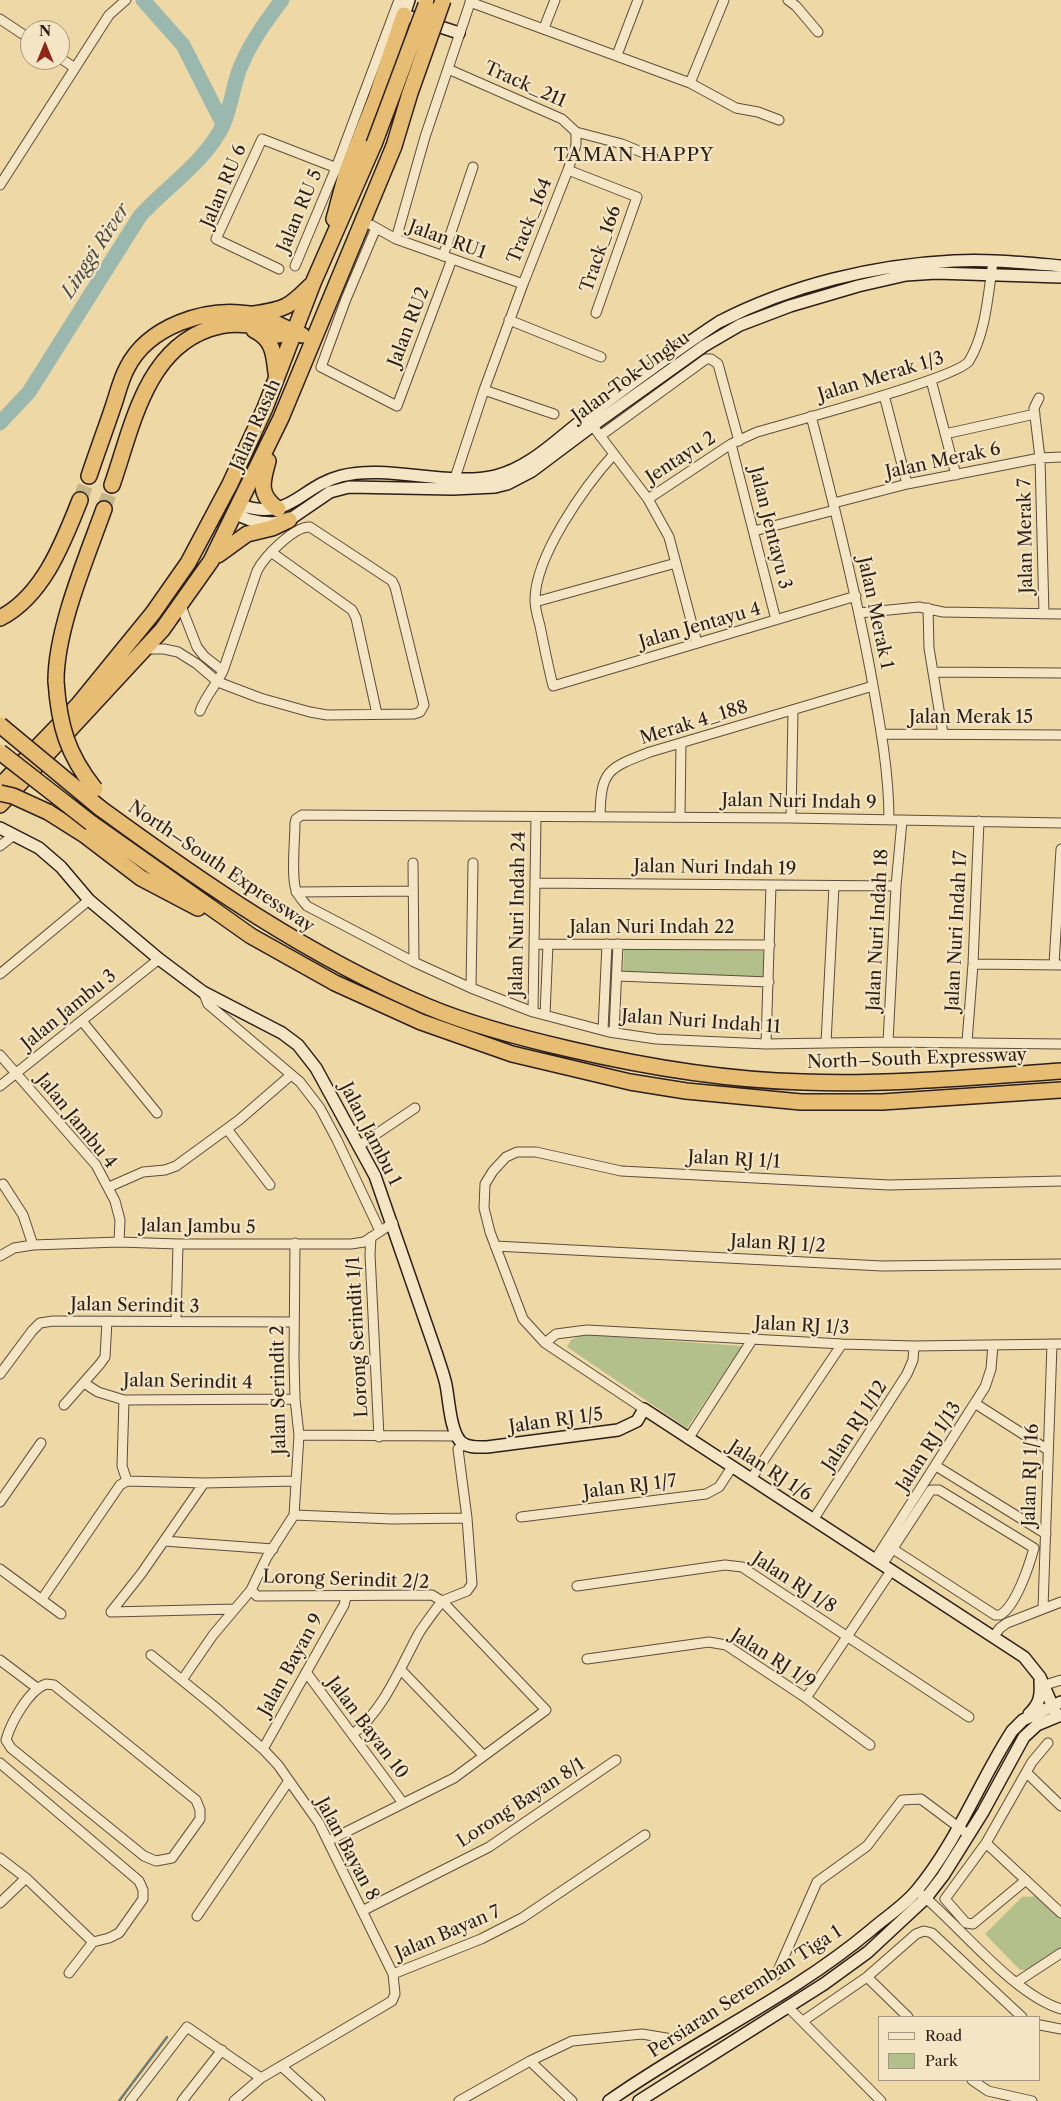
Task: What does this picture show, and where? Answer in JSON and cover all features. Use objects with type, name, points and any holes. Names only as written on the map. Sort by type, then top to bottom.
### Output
[{"type":"highway","name":"Jalan Rasah","points":[[0,805],[145,649],[181,606],[211,561],[281,418],[362,220],[382,178],[443,0]]},
{"type":"highway","name":"Jalan Rasah","points":[[0,786],[78,705],[141,628],[188,563],[212,519],[265,408],[313,283],[374,144],[426,2]]},
{"type":"highway","points":[[327,252],[341,170],[376,98],[404,15]]},
{"type":"highway","points":[[112,485],[145,391],[162,362],[182,343],[204,331],[292,304],[313,283]]},
{"type":"highway","points":[[89,476],[127,367],[142,347],[163,332],[190,319],[208,314],[235,313],[268,330],[312,344]]},
{"type":"highway","points":[[246,319],[268,340],[274,350],[277,376]]},
{"type":"highway","points":[[278,509],[265,496],[263,485],[281,418]]},
{"type":"highway","points":[[212,519],[236,508],[230,484]]},
{"type":"highway","points":[[0,618],[13,611],[29,597],[65,539],[80,500]]},
{"type":"highway","points":[[104,509],[75,593],[58,650],[56,681],[58,711],[69,747],[77,764],[95,789],[122,817],[164,855]]},
{"type":"highway","points":[[211,561],[247,534],[272,528],[290,520]]},
{"type":"highway","name":"North–South Expressway","points":[[0,725],[100,808],[164,855],[262,920],[343,967],[427,1006],[515,1037],[633,1064],[692,1073],[768,1080],[890,1082],[1061,1072]]},
{"type":"highway","name":"North–South Expressway","points":[[0,752],[91,823],[251,936],[335,983],[421,1022],[512,1054],[630,1082],[686,1091],[801,1102],[882,1102],[1061,1090]]},
{"type":"highway","points":[[0,793],[13,796],[48,812],[86,836],[141,878],[251,936]]},
{"type":"main road","points":[[409,0],[404,15],[460,34]]},
{"type":"main road","name":"Jalan Tok Ungku","points":[[589,421],[719,322],[740,311],[795,290],[900,265],[956,261],[1061,266]]},
{"type":"main road","name":"Jalan Tok Ungku","points":[[236,508],[250,520],[273,523],[290,520],[330,492],[349,487],[453,484],[492,477],[514,470],[704,346],[740,325],[790,306],[858,286],[906,275],[936,273],[1061,277]]},
{"type":"main road","name":"Jalan Tok Ungku","points":[[236,508],[255,510],[278,509],[295,502],[323,482],[340,476],[362,473],[453,484]]},
{"type":"main road","name":"Jalan Jambu 1","points":[[0,828],[39,848],[60,867],[89,900],[159,959],[202,992],[282,1033],[298,1045],[316,1068],[360,1145],[375,1176],[393,1223],[444,1377],[460,1440]]},
{"type":"main road","name":"Jalan RJ 1/5","points":[[460,1440],[471,1447],[487,1447],[618,1430],[637,1421],[644,1409]]},
{"type":"main road","name":"Jalan RJ 1/6","points":[[644,1409],[1024,1657],[1057,1703],[1059,1716]]},
{"type":"main road","points":[[1023,1720],[1037,1706],[1041,1696],[1042,1681]]},
{"type":"main road","name":"Persiaran Seremban Tiga 1","points":[[639,2101],[824,1984],[868,1952],[921,1894],[1012,1731],[1023,1720],[1057,1703]]},
{"type":"main road","name":"Persiaran Seremban Tiga 1","points":[[609,2101],[662,2066],[838,1958],[943,1876],[1024,1737],[1038,1725],[1059,1716]]},
{"type":"main road","points":[[662,2066],[670,2082]]},
{"type":"street","name":"Jalan RU 5","points":[[295,266],[341,170],[399,0]]},
{"type":"street","points":[[544,28],[555,0]]},
{"type":"street","points":[[616,54],[638,0]]},
{"type":"street","points":[[690,82],[724,0]]},
{"type":"street","points":[[788,0],[796,6],[818,32]]},
{"type":"street","points":[[0,185],[109,15],[125,1]]},
{"type":"street","points":[[396,239],[426,137],[471,1],[690,82],[729,106],[758,112],[779,120]]},
{"type":"street","points":[[0,19],[20,32]]},
{"type":"street","points":[[70,65],[75,68]]},
{"type":"street","name":"Track_211","points":[[448,69],[562,119],[576,132],[576,144],[568,170]]},
{"type":"street","points":[[576,132],[622,144],[653,157]]},
{"type":"street","name":"Jalan RU 6","points":[[279,268],[216,238],[262,139],[341,170]]},
{"type":"street","points":[[443,256],[474,167]]},
{"type":"street","name":"Track_166","points":[[568,170],[636,197],[596,313]]},
{"type":"street","name":"Track_164","points":[[453,484],[484,390],[568,170]]},
{"type":"street","name":"Jalan RU1","points":[[362,220],[396,239],[523,284]]},
{"type":"street","points":[[331,295],[346,299],[376,228]]},
{"type":"street","name":"Jalan RU2","points":[[346,299],[321,367],[396,406],[452,259]]},
{"type":"street","name":"Jalan Merak 1/3","points":[[735,442],[758,432],[931,380],[964,366],[974,350],[981,329],[994,262]]},
{"type":"street","points":[[510,320],[601,358]]},
{"type":"street","name":"Jalan Jentayu 3","points":[[600,436],[706,359],[711,359],[718,364],[754,531],[776,620]]},
{"type":"street","points":[[931,380],[956,475]]},
{"type":"street","points":[[484,390],[554,414]]},
{"type":"street","points":[[884,395],[907,484]]},
{"type":"street","points":[[945,434],[1035,414],[1036,402],[1039,398]]},
{"type":"street","name":"Jalan Merak 7","points":[[1035,414],[1040,458],[1044,614]]},
{"type":"street","name":"Jalan Merak 1","points":[[811,416],[860,613],[882,734],[889,793],[889,820]]},
{"type":"street","points":[[589,421],[648,499],[669,537],[697,643]]},
{"type":"street","name":"Jentayu 2","points":[[648,499],[735,442]]},
{"type":"street","points":[[614,454],[594,477],[542,563],[536,585],[535,602],[676,563]]},
{"type":"street","name":"Jalan Merak 6","points":[[754,531],[907,484],[1040,458],[1061,457]]},
{"type":"street","points":[[145,649],[178,652],[197,664],[218,682],[260,698],[310,712],[327,715],[414,714],[420,712],[424,705],[396,587],[392,580],[310,527],[301,528],[262,560],[223,671],[218,682],[200,712]]},
{"type":"street","points":[[271,552],[352,610],[356,618],[377,714]]},
{"type":"street","name":"Jalan Jentayu 4","points":[[535,602],[553,686],[856,596]]},
{"type":"street","points":[[181,606],[198,647],[204,656],[223,671]]},
{"type":"street","points":[[860,613],[908,607],[928,608],[942,612],[1061,614]]},
{"type":"street","points":[[928,608],[927,625],[944,734]]},
{"type":"street","points":[[933,672],[1061,673]]},
{"type":"street","name":"Merak 4_188","points":[[600,816],[601,796],[607,774],[623,762],[873,686]]},
{"type":"street","points":[[791,818],[793,711]]},
{"type":"street","name":"Jalan Merak 15","points":[[882,734],[1061,735]]},
{"type":"street","points":[[680,817],[682,743]]},
{"type":"street","name":"Jalan Nuri Indah 9","points":[[296,892],[294,862],[296,819],[302,815],[536,818],[600,816],[791,818],[1061,823]]},
{"type":"street","name":"Jalan Nuri Indah 24","points":[[533,1012],[536,818]]},
{"type":"street","name":"Jalan Nuri Indah 18","points":[[888,1042],[896,886],[902,820]]},
{"type":"street","name":"Jalan Nuri Indah 17","points":[[967,1042],[974,964],[979,821]]},
{"type":"street","points":[[0,846],[14,835]]},
{"type":"street","points":[[974,964],[1058,964],[1061,849]]},
{"type":"street","points":[[413,863],[414,962]]},
{"type":"street","points":[[471,988],[474,863]]},
{"type":"street","name":"Jalan Nuri Indah 19","points":[[535,883],[896,886]]},
{"type":"street","points":[[766,1044],[771,885]]},
{"type":"street","points":[[826,1043],[834,886]]},
{"type":"street","points":[[296,892],[413,891]]},
{"type":"street","name":"Jalan Nuri Indah 11","points":[[296,892],[307,906],[414,962],[471,988],[533,1012],[614,1033],[656,1039],[766,1044],[888,1042],[1061,1044]]},
{"type":"street","points":[[0,974],[89,900]]},
{"type":"street","name":"Jalan Nuri Indah 22","points":[[535,944],[770,945]]},
{"type":"street","points":[[546,1016],[548,944]]},
{"type":"street","points":[[603,1030],[607,944]]},
{"type":"street","points":[[614,1033],[618,944]]},
{"type":"street","name":"Jalan Jambu 3","points":[[0,1086],[159,959]]},
{"type":"street","points":[[617,976],[769,982]]},
{"type":"street","points":[[202,992],[208,1004],[300,1082],[320,1108],[380,1231]]},
{"type":"street","points":[[82,1021],[157,1113]]},
{"type":"street","name":"Jalan Jambu 4","points":[[0,1055],[96,1165],[109,1187],[120,1220],[119,1242]]},
{"type":"street","points":[[109,1187],[143,1172],[165,1170],[176,1166],[227,1129],[291,1075]]},
{"type":"street","points":[[360,1145],[415,1108]]},
{"type":"street","points":[[227,1129],[270,1185]]},
{"type":"street","name":"Jalan RJ 1/1","points":[[494,1246],[484,1208],[485,1184],[493,1171],[506,1157],[518,1152],[536,1152],[621,1171],[889,1184],[1061,1181]]},
{"type":"street","points":[[3,1184],[23,1215],[34,1245]]},
{"type":"street","name":"Jalan Jambu 5","points":[[0,1256],[14,1248],[34,1245],[119,1242],[351,1244],[364,1242],[393,1223]]},
{"type":"street","name":"Lorong Serindit 1/1","points":[[371,1237],[370,1254],[379,1436]]},
{"type":"street","name":"Jalan Serindit 2","points":[[294,1515],[299,1435],[295,1399],[295,1243]]},
{"type":"street","points":[[176,1322],[178,1244]]},
{"type":"street","name":"Jalan RJ 1/2","points":[[494,1246],[882,1266],[1061,1264]]},
{"type":"street","name":"Jalan RJ 1/6","points":[[494,1246],[522,1319],[545,1343],[644,1409]]},
{"type":"street","name":"Jalan Serindit 3","points":[[0,1374],[40,1323],[53,1321],[294,1322]]},
{"type":"street","points":[[64,1405],[105,1357],[107,1321]]},
{"type":"street","name":"Jalan RJ 1/3","points":[[545,1343],[556,1334],[587,1330],[842,1344],[914,1346],[1057,1344]]},
{"type":"street","points":[[688,1438],[752,1340]]},
{"type":"street","points":[[751,1480],[842,1344]]},
{"type":"street","name":"Jalan RJ 1/16","points":[[1043,1608],[1048,1450],[1057,1344]]},
{"type":"street","name":"Jalan RJ 1/13","points":[[883,1565],[936,1466],[985,1387],[991,1369],[992,1345]]},
{"type":"street","name":"Jalan RJ 1/12","points":[[813,1520],[908,1374],[913,1360],[914,1346]]},
{"type":"street","name":"Jalan Serindit 4","points":[[84,1383],[98,1392],[124,1400],[295,1399]]},
{"type":"street","points":[[42,1599],[124,1483],[122,1466],[124,1400]]},
{"type":"street","points":[[976,1404],[1048,1450]]},
{"type":"street","points":[[299,1435],[460,1440]]},
{"type":"street","name":"Jalan Jambu 1","points":[[442,1601],[468,1591],[472,1584],[468,1518],[458,1449],[460,1440]]},
{"type":"street","points":[[0,1502],[41,1443]]},
{"type":"street","points":[[936,1466],[1046,1534]]},
{"type":"street","name":"Jalan RJ 1/7","points":[[521,1517],[706,1494],[719,1488],[732,1467]]},
{"type":"street","points":[[124,1483],[295,1481]]},
{"type":"street","points":[[204,1483],[141,1574],[110,1612],[235,1610]]},
{"type":"street","points":[[806,1698],[847,1637],[883,1565],[930,1490],[939,1490],[1034,1548],[1045,1552]]},
{"type":"street","points":[[182,1680],[213,1635],[251,1590],[294,1515],[392,1519],[468,1518]]},
{"type":"street","points":[[164,1541],[273,1549]]},
{"type":"street","points":[[892,1550],[995,1615],[1000,1615],[1005,1612],[1024,1580],[1034,1548]]},
{"type":"street","name":"Jalan RJ 1/8","points":[[577,1586],[733,1565],[742,1567],[969,1717]]},
{"type":"street","points":[[0,1569],[60,1614]]},
{"type":"street","name":"Lorong Serindit 2/2","points":[[251,1590],[257,1596],[346,1597],[432,1595],[442,1601]]},
{"type":"street","name":"Jalan Bayan 9","points":[[263,1749],[344,1605],[346,1597]]},
{"type":"street","points":[[328,1842],[454,1778],[546,1710],[442,1601],[418,1635],[401,1670],[364,1725],[353,1734]]},
{"type":"street","points":[[993,1637],[1002,1625],[1061,1602]]},
{"type":"street","points":[[1000,1615],[1002,1625]]},
{"type":"street","name":"Jalan RJ 1/9","points":[[586,1659],[709,1642],[726,1645],[806,1698],[870,1745]]},
{"type":"street","name":"Jalan Bayan 8","points":[[151,1655],[215,1707],[263,1749],[278,1765],[288,1782],[314,1816],[393,1974]]},
{"type":"street","points":[[0,1660],[37,1688]]},
{"type":"street","points":[[401,1670],[483,1755]]},
{"type":"street","name":"Jalan Bayan 10","points":[[306,1672],[403,1803]]},
{"type":"street","points":[[1042,1681],[1061,1680]]},
{"type":"street","points":[[46,1684],[54,1685],[196,1800],[200,1810],[200,1819],[172,1858],[156,1861],[144,1856],[11,1748],[6,1740],[9,1729],[37,1688],[46,1684]]},
{"type":"street","points":[[1026,1880],[975,1923],[970,1925],[946,1902],[946,1896],[986,1844],[1032,1762],[1048,1744]]},
{"type":"street","name":"Lorong Bayan 8/1","points":[[362,1911],[489,1847],[616,1760]]},
{"type":"street","points":[[0,1764],[138,1881],[143,1890],[143,1899],[118,1933],[109,1938],[93,1942],[68,1973]]},
{"type":"street","points":[[1027,1773],[1061,1806]]},
{"type":"street","points":[[197,1916],[288,1782]]},
{"type":"street","points":[[776,1975],[817,1882],[867,1846],[902,1800],[921,1799],[958,1828],[969,1834]]},
{"type":"street","name":"Jalan Bayan 7","points":[[234,2101],[261,2078],[392,2001],[396,1994],[393,1974],[481,1939],[522,1918],[645,1834]]},
{"type":"street","points":[[986,1844],[1061,1913]]},
{"type":"street","points":[[0,1858],[26,1878],[93,1942]]},
{"type":"street","points":[[0,1903],[26,1878]]},
{"type":"street","points":[[921,1894],[1016,1982],[1042,2001],[1061,2009]]},
{"type":"street","points":[[803,2021],[867,1977],[916,1934],[928,1932],[947,1947],[1021,2016]]},
{"type":"street","points":[[1016,1982],[1061,1953]]},
{"type":"street","points":[[867,1977],[907,2016]]},
{"type":"street","points":[[788,2007],[881,2101]]},
{"type":"street","points":[[1041,2025],[1061,2029]]},
{"type":"street","points":[[130,2101],[187,2027],[261,2078]]},
{"type":"street","points":[[459,2101],[530,2061],[572,2041],[642,2034],[672,2039]]},
{"type":"street","points":[[182,2101],[222,2050]]},
{"type":"street","points":[[530,2061],[572,2101]]},
{"type":"street","points":[[281,2066],[320,2101]]},
{"type":"street","points":[[973,2081],[988,2091],[1032,2101]]},
{"type":"green space","points":[[624,948],[763,951],[763,977],[623,974]]},
{"type":"green space","points":[[582,1335],[742,1346],[687,1428],[567,1347],[571,1340]]},
{"type":"green space","points":[[1039,1896],[1061,1916],[1061,1947],[1035,1970],[1020,1970],[985,1934],[1022,1897]]},
{"type":"waterway","points":[[143,0],[183,45],[223,124]]},
{"type":"waterway","name":"Linggi River","points":[[0,423],[29,392],[140,216],[197,161],[216,137],[224,123],[244,59],[259,32],[282,0]]},
{"type":"waterway","points":[[119,2101],[167,2037]]},
{"type":"tunnel","points":[[80,500],[89,476]]},
{"type":"tunnel","points":[[104,509],[112,485]]},
{"type":"district","name":"TAMAN HAPPY","points":[[634,156]]}]
